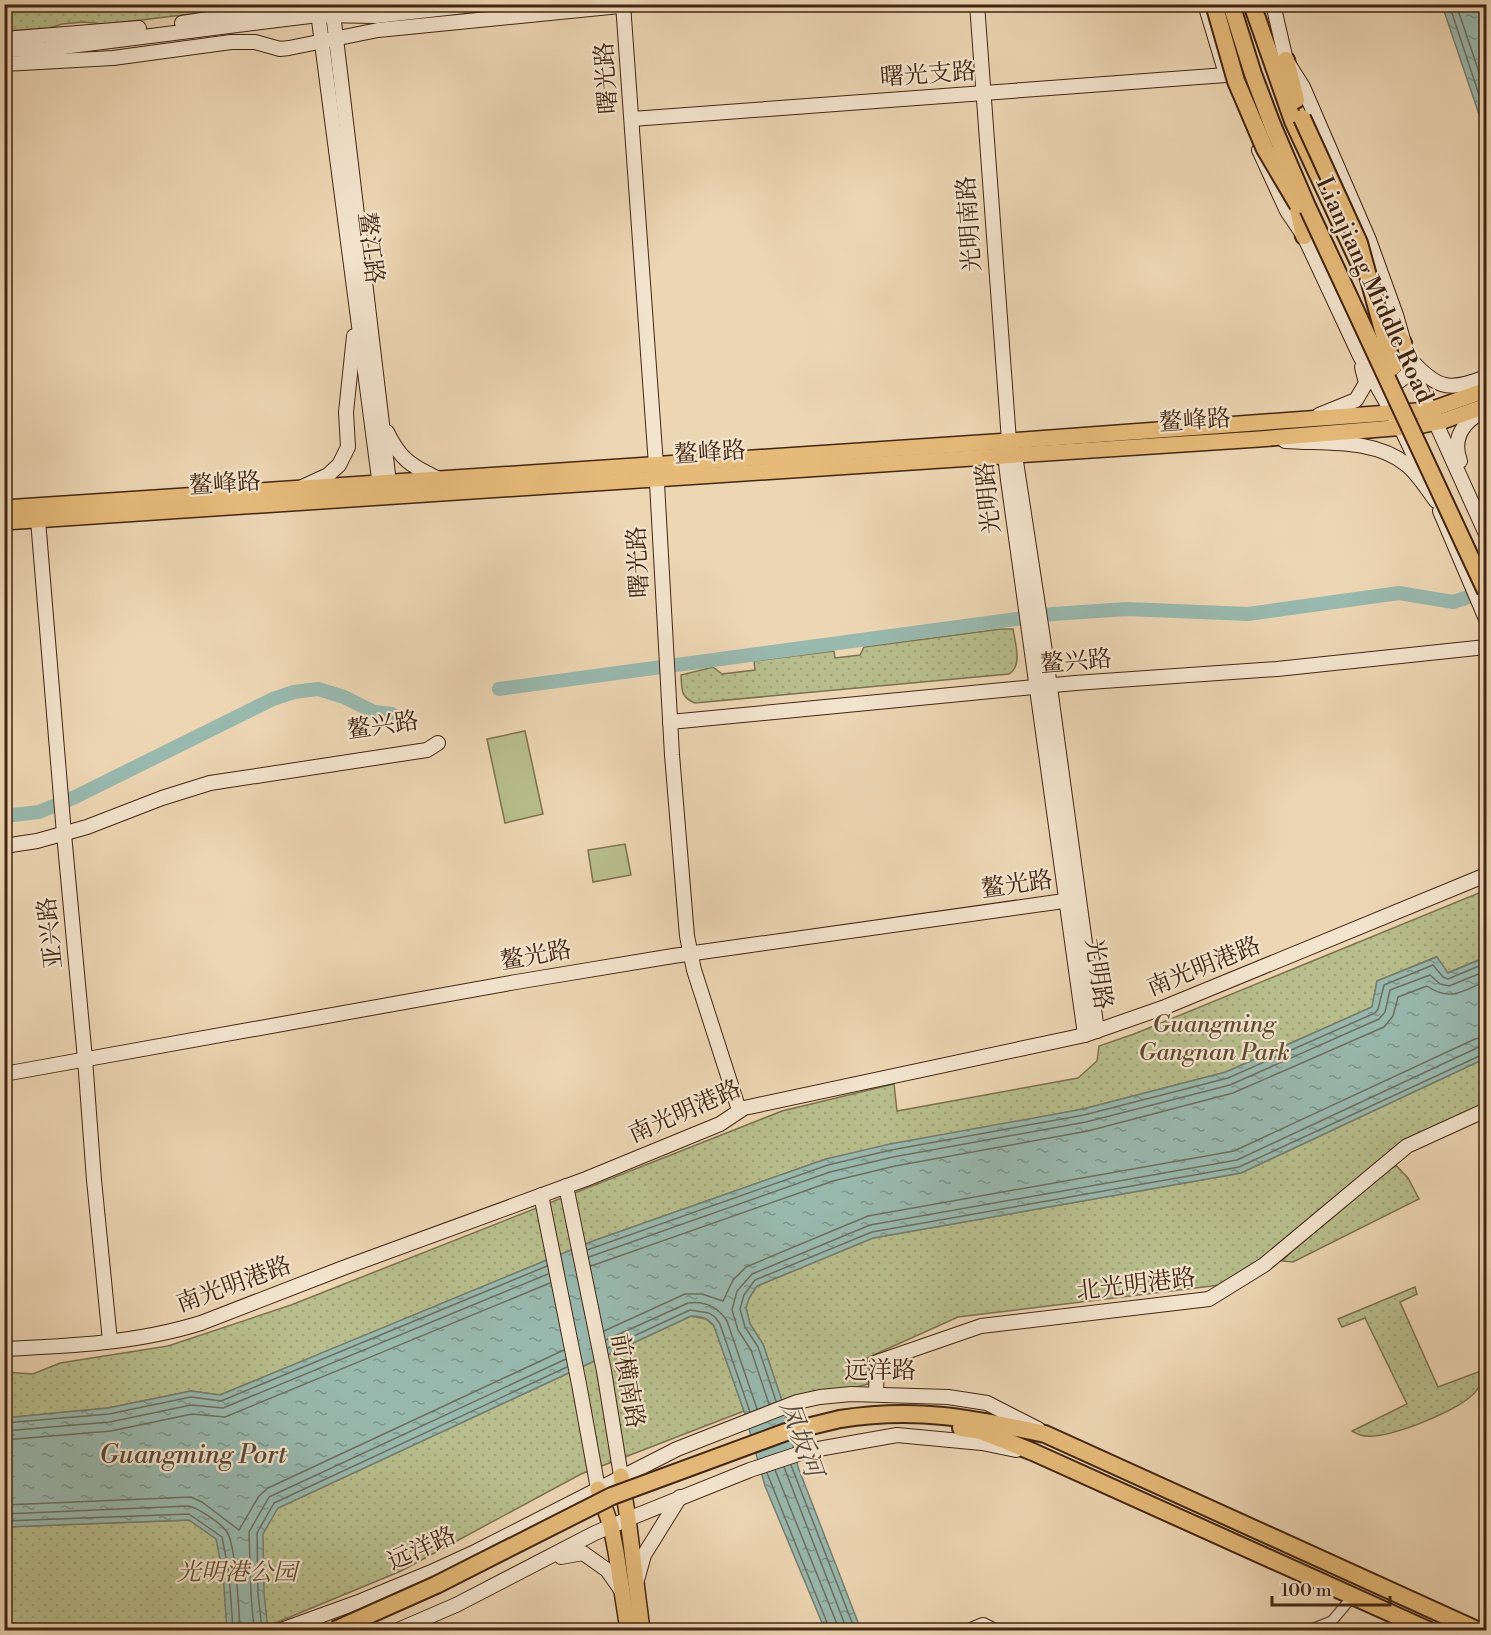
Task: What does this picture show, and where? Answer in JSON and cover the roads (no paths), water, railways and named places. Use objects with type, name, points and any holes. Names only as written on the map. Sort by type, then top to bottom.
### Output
[{"type":"highway","points":[[1214,4],[1236,81],[1262,141],[1312,228],[1328,248]]},
{"type":"highway","points":[[1222,4],[1243,78],[1298,209],[1304,236]]},
{"type":"highway","name":"Lianjiang Middle Road","points":[[1231,4],[1253,74],[1273,127],[1485,606]]},
{"type":"highway","name":"Lianjiang Middle Road","points":[[1242,4],[1263,72],[1283,123],[1486,568]]},
{"type":"highway","points":[[1252,4],[1293,121],[1382,312],[1407,355]]},
{"type":"highway","points":[[1286,60],[1293,93],[1302,118],[1359,243],[1393,367]]},
{"type":"highway","points":[[335,1630],[436,1585],[612,1496],[786,1432],[841,1424],[885,1414],[930,1414],[984,1420],[1046,1434]]},
{"type":"highway","points":[[362,1630],[423,1603],[615,1505],[841,1424],[954,1426],[981,1431],[1033,1452],[1428,1630]]},
{"type":"highway","name":"远洋路","points":[[1046,1434],[1477,1630]]},
{"type":"main road","points":[[332,11],[353,4]]},
{"type":"main road","points":[[4,39],[160,27],[264,11],[318,10],[376,15],[482,4]]},
{"type":"main road","name":"光明南路","points":[[977,4],[1010,450]]},
{"type":"main road","points":[[1205,4],[1226,75],[1269,173],[1287,211],[1304,236],[1360,356],[1401,428],[1471,582],[1485,606]]},
{"type":"main road","points":[[1273,4],[1286,60],[1303,87],[1369,240],[1396,315],[1407,355],[1485,531]]},
{"type":"main road","points":[[4,64],[113,58],[231,42],[255,42],[280,49],[378,30],[626,5]]},
{"type":"main road","name":"曙光路","points":[[626,5],[657,472],[670,722],[687,936],[690,953],[739,1110]]},
{"type":"main road","points":[[4,50],[47,49],[318,10]]},
{"type":"main road","name":"鳌江路","points":[[318,10],[328,39],[382,421],[385,489]]},
{"type":"main road","name":"鳌江路","points":[[332,11],[328,39],[356,313],[385,489]]},
{"type":"main road","name":"曙光支路","points":[[632,119],[1226,75]]},
{"type":"main road","points":[[301,487],[328,475],[339,465],[348,447],[346,412],[356,313]]},
{"type":"main road","points":[[1407,355],[1427,377],[1446,385],[1460,386],[1486,377]]},
{"type":"main road","points":[[1375,380],[1383,384],[1395,384],[1405,378],[1407,355]]},
{"type":"main road","points":[[1311,418],[1356,400],[1366,383],[1360,356]]},
{"type":"main road","points":[[1433,417],[1486,390]]},
{"type":"main road","points":[[1433,417],[1486,408]]},
{"type":"main road","points":[[1485,531],[1477,502],[1456,448],[1457,440],[1467,422],[1486,408]]},
{"type":"main road","name":"鳌峰路","points":[[1010,450],[1311,418],[1391,413],[1433,417]]},
{"type":"main road","name":"鳌峰路","points":[[4,522],[385,489],[1010,450],[1259,439],[1418,426],[1433,417]]},
{"type":"main road","points":[[382,421],[401,457],[415,468],[437,478]]},
{"type":"main road","points":[[1259,439],[1373,448],[1406,464],[1436,501]]},
{"type":"main road","name":"光明路","points":[[1010,450],[1091,1033]]},
{"type":"main road","name":"鳌峰路","points":[[4,508],[301,487],[385,489],[437,478],[657,472]]},
{"type":"main road","name":"亚兴路","points":[[38,520],[93,1169],[110,1341]]},
{"type":"main road","name":"鳌兴路","points":[[670,722],[1043,687],[1277,669],[1486,647]]},
{"type":"main road","name":"鳌兴路","points":[[4,838],[64,825],[87,819],[174,786],[206,776],[425,741],[438,743],[427,750],[210,783],[162,798],[64,825],[4,846]]},
{"type":"main road","name":"南光明港路","points":[[4,1349],[96,1344],[178,1330],[541,1196],[720,1124],[739,1110],[1091,1033],[1164,1007],[1486,876]]},
{"type":"main road","name":"鳌光路","points":[[4,1074],[690,953],[1071,900]]},
{"type":"main road","name":"北光明港路","points":[[876,1394],[877,1362],[981,1326],[1209,1299],[1264,1265],[1407,1146],[1486,1110]]},
{"type":"main road","name":"前横南路","points":[[566,1186],[604,1371],[628,1519],[642,1630]]},
{"type":"main road","name":"前横南路","points":[[541,1196],[598,1489],[611,1527],[628,1630]]},
{"type":"main road","name":"远洋路","points":[[282,1630],[429,1573],[691,1443],[786,1405],[833,1395],[948,1397],[987,1403],[1046,1434]]},
{"type":"main road","points":[[398,1630],[456,1605],[628,1519],[681,1496],[807,1450],[897,1436],[982,1443],[1033,1452]]},
{"type":"main road","name":"前横南路","points":[[636,1585],[644,1555],[681,1496]]},
{"type":"main road","name":"前横南路","points":[[550,1558],[583,1553],[607,1570],[621,1590]]},
{"type":"main road","points":[[971,1630],[984,1625],[993,1630]]},
{"type":"street","points":[[1309,1630],[1332,1621],[1353,1596]]},
{"type":"water","points":[[1442,5],[1478,5],[1486,27],[1486,135]]},
{"type":"water","name":"Guangming Port","points":[[1437,957],[1448,973],[1486,957],[1486,1058],[1241,1173],[873,1238],[757,1286],[746,1308],[750,1324],[763,1344],[783,1404],[798,1467],[861,1630],[825,1630],[765,1486],[744,1411],[714,1326],[707,1319],[698,1316],[691,1316],[278,1508],[263,1534],[264,1593],[268,1630],[227,1630],[223,1574],[216,1539],[189,1520],[5,1527],[4,1418],[108,1408],[191,1391],[220,1395],[593,1241],[826,1159],[890,1144],[1083,1109],[1226,1072],[1372,1007],[1377,981]]},
{"type":"waterway","points":[[499,689],[1053,614],[1127,609],[1248,614],[1399,593],[1453,602],[1484,592]]},
{"type":"waterway","points":[[4,816],[39,812],[75,797],[273,699],[294,692],[318,689],[344,697],[374,712],[392,714]]},
{"type":"park label","name":"Guangming Gangnan Park","points":[[1214,1039]]},
{"type":"park label","name":"光明港公园","points":[[237,1573]]},
{"type":"water label","name":"凤坂河","points":[[801,1439]]}]
